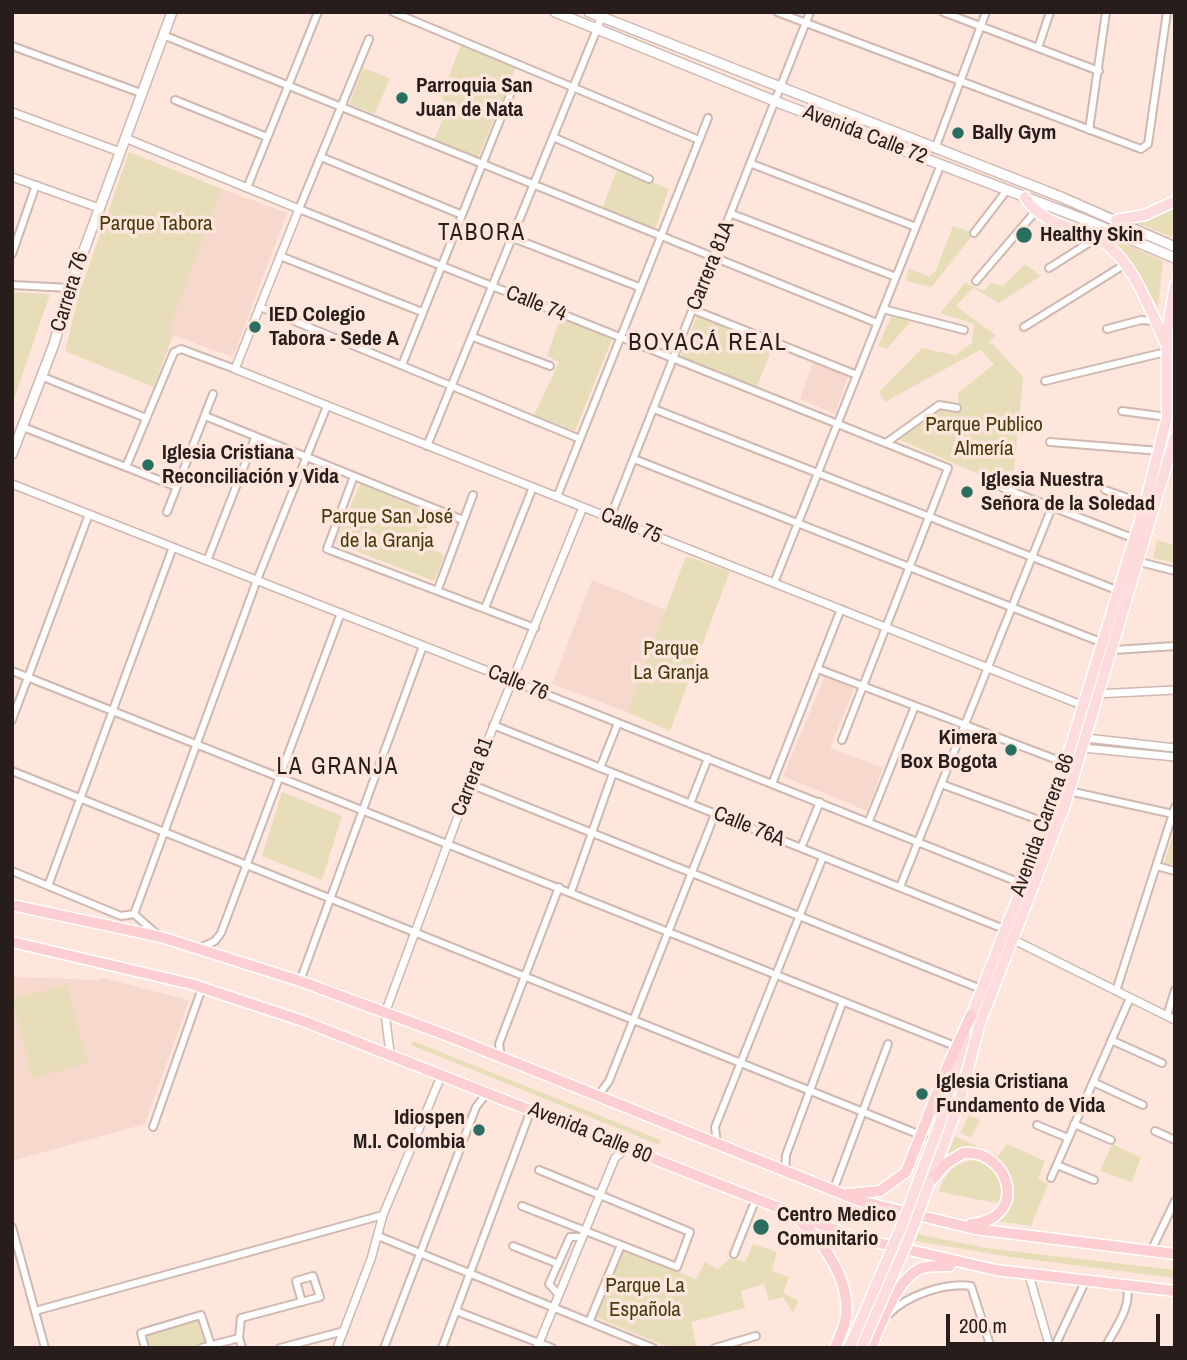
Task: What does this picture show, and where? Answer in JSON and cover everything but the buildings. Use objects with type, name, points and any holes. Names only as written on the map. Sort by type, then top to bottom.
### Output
[{"type":"highway","name":"Avenida Calle 80","points":[[12,905],[161,937],[300,981],[502,1058],[837,1193],[957,1226],[1175,1254]]},
{"type":"highway","name":"Avenida Calle 80","points":[[12,942],[202,988],[390,1053],[795,1217],[876,1244],[977,1267],[1175,1292]]},
{"type":"highway","points":[[837,1193],[874,1193],[891,1186],[911,1166],[971,1015]]},
{"type":"highway","points":[[930,1182],[958,1155],[976,1154],[999,1168],[1008,1188],[1008,1200],[997,1216],[982,1223],[957,1226]]},
{"type":"highway","points":[[795,1217],[823,1246],[842,1286],[846,1317],[835,1348]]},
{"type":"highway","points":[[871,1348],[881,1323],[905,1281],[919,1268],[977,1267]]},
{"type":"main road","name":"Carrera 76","points":[[12,454],[43,377],[69,288],[172,12]]},
{"type":"main road","name":"Avenida Calle 72","points":[[555,12],[1175,258]]},
{"type":"main road","name":"Avenida Calle 72","points":[[589,12],[1116,220],[1175,247]]},
{"type":"main road","points":[[1025,197],[1035,212],[1112,248],[1150,311],[1166,348]]},
{"type":"main road","points":[[1116,220],[1144,215],[1175,201]]},
{"type":"main road","name":"Avenida Carrera 86","points":[[971,1015],[1047,823],[1160,451],[1167,416],[1166,348],[1175,285]]},
{"type":"main road","name":"Avenida Carrera 86","points":[[861,1348],[908,1241],[951,1128],[981,1023],[1069,791],[1171,465],[1175,437]]},
{"type":"main road","points":[[849,1348],[900,1230],[940,1123],[958,1047]]},
{"type":"street","points":[[247,188],[318,12]]},
{"type":"street","points":[[393,12],[699,140]]},
{"type":"street","points":[[777,12],[1141,149],[1147,144],[1167,12]]},
{"type":"street","name":"Carrera 81A","points":[[610,518],[782,90],[810,12]]},
{"type":"street","points":[[943,12],[1099,71]]},
{"type":"street","points":[[935,149],[985,12]]},
{"type":"street","points":[[1038,48],[1051,12]]},
{"type":"street","points":[[1089,130],[1106,12]]},
{"type":"street","points":[[427,446],[453,388],[602,15]]},
{"type":"street","points":[[163,35],[877,323]]},
{"type":"street","points":[[234,369],[369,39]]},
{"type":"street","points":[[12,46],[141,93]]},
{"type":"street","points":[[402,365],[480,163],[510,94]]},
{"type":"street","points":[[175,100],[267,137]]},
{"type":"street","points":[[12,113],[120,152]]},
{"type":"street","points":[[557,497],[708,118]]},
{"type":"street","points":[[553,137],[649,179]]},
{"type":"street","name":"Calle 74","points":[[125,138],[948,468],[930,517]]},
{"type":"street","points":[[321,157],[460,214]]},
{"type":"street","points":[[752,164],[916,227]]},
{"type":"street","points":[[774,583],[941,164]]},
{"type":"street","points":[[12,177],[99,208]]},
{"type":"street","points":[[12,254],[36,185]]},
{"type":"street","points":[[974,233],[1007,190]]},
{"type":"street","points":[[976,281],[1035,212]]},
{"type":"street","points":[[732,214],[896,277]]},
{"type":"street","points":[[513,238],[639,287]]},
{"type":"street","points":[[1049,268],[1095,239]]},
{"type":"street","points":[[280,256],[422,312]]},
{"type":"street","points":[[1024,327],[1124,265]]},
{"type":"street","points":[[12,285],[69,288]]},
{"type":"street","points":[[260,307],[580,439]]},
{"type":"street","points":[[883,309],[964,330]]},
{"type":"street","points":[[694,310],[857,374]]},
{"type":"street","points":[[1142,320],[1150,311]]},
{"type":"street","points":[[1107,329],[1142,320],[1155,321]]},
{"type":"street","points":[[473,337],[550,366]]},
{"type":"street","points":[[1045,381],[1166,348]]},
{"type":"street","name":"Calle 75","points":[[146,418],[178,349],[1084,706]]},
{"type":"street","points":[[43,377],[146,418],[126,467]]},
{"type":"street","points":[[167,512],[213,394]]},
{"type":"street","points":[[886,443],[939,405],[957,408]]},
{"type":"street","points":[[134,914],[257,580],[327,406]]},
{"type":"street","points":[[654,409],[1031,559],[1119,591]]},
{"type":"street","points":[[1122,411],[1167,416]]},
{"type":"street","points":[[205,416],[463,520]]},
{"type":"street","points":[[23,427],[177,487]]},
{"type":"street","points":[[207,561],[255,438]]},
{"type":"street","points":[[1050,442],[1160,451]]},
{"type":"street","points":[[634,459],[1103,643]]},
{"type":"street","points":[[354,476],[327,549],[535,628]]},
{"type":"street","name":"Calle 76","points":[[12,484],[1023,884]]},
{"type":"street","points":[[485,608],[533,487]]},
{"type":"street","points":[[1003,488],[1135,539]]},
{"type":"street","points":[[1105,490],[1145,504]]},
{"type":"street","points":[[438,589],[473,495]]},
{"type":"street","points":[[900,887],[1052,507]]},
{"type":"street","name":"Carrera 81","points":[[390,1053],[385,1013],[447,842],[583,508]]},
{"type":"street","points":[[12,720],[89,514]]},
{"type":"street","points":[[842,740],[930,517]]},
{"type":"street","points":[[48,886],[173,547]]},
{"type":"street","points":[[1140,562],[1175,570]]},
{"type":"street","points":[[772,783],[841,610]]},
{"type":"street","points":[[200,948],[215,941],[221,933],[341,613]]},
{"type":"street","points":[[300,981],[423,646]]},
{"type":"street","points":[[1114,650],[1175,646]]},
{"type":"street","points":[[818,669],[1066,764],[1079,760]]},
{"type":"street","points":[[12,671],[363,808],[958,1047]]},
{"type":"street","points":[[1087,695],[1175,690]]},
{"type":"street","points":[[869,821],[915,706]]},
{"type":"street","points":[[600,768],[618,723]]},
{"type":"street","name":"Calle 76A","points":[[493,725],[1004,929]]},
{"type":"street","points":[[1084,743],[1175,748]]},
{"type":"street","points":[[1084,743],[1175,757]]},
{"type":"street","points":[[690,804],[708,758]]},
{"type":"street","points":[[12,771],[923,1136]]},
{"type":"street","points":[[571,892],[612,773]]},
{"type":"street","points":[[470,784],[981,989]]},
{"type":"street","points":[[941,784],[1047,823]]},
{"type":"street","points":[[1069,791],[1174,812],[1116,991]]},
{"type":"street","points":[[800,848],[820,802]]},
{"type":"street","points":[[597,1096],[606,1087],[715,814]]},
{"type":"street","points":[[718,1146],[715,1127],[823,857]]},
{"type":"street","points":[[1156,866],[1175,871]]},
{"type":"street","points":[[12,871],[121,916],[134,914],[161,937]]},
{"type":"street","points":[[502,1058],[499,1044],[559,887]]},
{"type":"street","points":[[1012,939],[1175,1020]]},
{"type":"street","points":[[153,1127],[202,988]]},
{"type":"street","points":[[1167,1016],[1175,990]]},
{"type":"street","points":[[1051,1178],[1130,998]]},
{"type":"street","points":[[785,1173],[786,1156],[843,1001]]},
{"type":"street","points":[[1111,1040],[1162,1063]]},
{"type":"street","points":[[837,1193],[888,1044]]},
{"type":"street","points":[[337,1348],[378,1237],[383,1215],[442,1074]]},
{"type":"street","points":[[1093,1082],[1143,1105]]},
{"type":"street","points":[[384,1348],[476,1107],[488,1092]]},
{"type":"street","points":[[442,1348],[528,1118],[528,1108]]},
{"type":"street","points":[[1074,1124],[1111,1140]]},
{"type":"street","points":[[1037,1125],[1068,1138]]},
{"type":"street","points":[[1155,1131],[1175,1140]]},
{"type":"street","points":[[538,1345],[615,1158],[627,1148]]},
{"type":"street","points":[[1056,1165],[1094,1180]]},
{"type":"street","points":[[522,1206],[584,1234],[621,1245],[677,1268],[690,1233],[539,1170]]},
{"type":"street","points":[[734,1254],[755,1201]]},
{"type":"street","points":[[1151,1251],[1175,1201]]},
{"type":"street","points":[[35,1311],[383,1215]]},
{"type":"street","points":[[12,1227],[45,1348]]},
{"type":"street","points":[[559,1295],[549,1284],[556,1263],[570,1237],[584,1234]]},
{"type":"street","points":[[378,1237],[590,1320],[653,1348]]},
{"type":"street","points":[[590,1320],[621,1245]]},
{"type":"street","points":[[513,1246],[556,1263]]},
{"type":"street","points":[[12,1262],[21,1260]]},
{"type":"street","points":[[1029,1275],[1051,1348]]},
{"type":"street","points":[[242,1348],[239,1338],[241,1318],[320,1297],[313,1276],[296,1281],[302,1301]]},
{"type":"street","points":[[1051,1348],[1086,1280]]},
{"type":"street","points":[[881,1323],[896,1307],[926,1293],[968,1285],[975,1292],[991,1348]]},
{"type":"street","points":[[1105,1348],[1127,1302],[1126,1285]]},
{"type":"street","points":[[456,1311],[538,1345],[552,1348]]},
{"type":"street","points":[[145,1348],[141,1333],[201,1315],[211,1345]]},
{"type":"street","points":[[280,1348],[344,1331]]},
{"type":"street","points":[[715,1348],[756,1336]]},
{"type":"street","points":[[201,1348],[239,1338]]},
{"type":"shaded area","points":[[222,189],[287,213],[233,357],[167,333]]},
{"type":"shaded area","points":[[813,361],[848,376],[835,414],[800,399]]},
{"type":"shaded area","points":[[592,580],[666,610],[627,712],[552,684]]},
{"type":"shaded area","points":[[825,676],[854,689],[830,748],[883,768],[867,811],[783,776]]},
{"type":"shaded area","points":[[12,977],[103,978],[189,1000],[145,1124],[12,1161]]},
{"type":"green space","points":[[461,45],[516,67],[478,158],[434,140],[447,108],[441,96]]},
{"type":"green space","points":[[363,68],[390,78],[375,114],[349,104]]},
{"type":"green space","name":"Parque Tabora","points":[[129,152],[222,189],[168,332],[173,335],[154,387],[65,351],[79,294]]},
{"type":"green space","points":[[618,167],[669,189],[655,229],[602,209]]},
{"type":"green space","points":[[1175,207],[1172,237],[1137,223]]},
{"type":"green space","points":[[953,226],[974,233],[932,287],[906,281],[909,268],[930,277],[936,270]]},
{"type":"green space","points":[[1107,235],[1163,261],[1158,308],[1130,261]]},
{"type":"green space","name":"Parque Publico Almería","points":[[1025,264],[1041,276],[999,303],[973,288],[956,306],[996,335],[987,345],[992,343],[1023,377],[1014,470],[1004,472],[997,482],[898,439],[939,410],[959,412],[958,393],[994,364],[980,350],[885,402],[879,392],[922,348],[955,355],[972,343],[974,324],[940,313],[965,283],[984,291],[990,283],[1003,286]]},
{"type":"green space","points":[[12,292],[50,294],[12,405]]},
{"type":"green space","points":[[892,315],[910,322],[887,349],[878,346]]},
{"type":"green space","points":[[697,316],[773,346],[757,387],[680,357]]},
{"type":"green space","points":[[560,318],[612,339],[575,431],[534,415],[559,362],[547,356]]},
{"type":"green space","name":"Parque San José de la Granja","points":[[360,484],[432,514],[421,544],[445,555],[434,581],[335,543]]},
{"type":"green space","points":[[1157,540],[1175,545],[1175,563],[1153,558]]},
{"type":"green space","name":"Parque La Granja","points":[[686,556],[730,571],[670,731],[627,712]]},
{"type":"green space","points":[[282,792],[342,816],[322,880],[262,856]]},
{"type":"green space","points":[[1175,829],[1175,865],[1164,863]]},
{"type":"green space","points":[[67,985],[88,1063],[32,1079],[12,999]]},
{"type":"green space","points":[[413,1041],[661,1140],[659,1145],[411,1045]]},
{"type":"green space","points":[[969,1115],[980,1120],[971,1138],[960,1133]]},
{"type":"green space","points":[[955,1136],[998,1156],[1007,1144],[1045,1161],[1038,1179],[1048,1184],[1031,1226],[997,1221],[1014,1202],[1009,1176],[995,1156],[985,1150],[961,1148],[948,1154]]},
{"type":"green space","points":[[1112,1144],[1141,1158],[1132,1182],[1100,1171]]},
{"type":"green space","points":[[972,1160],[987,1165],[998,1175],[1002,1188],[1002,1204],[939,1192],[943,1180],[951,1171]]},
{"type":"green space","points":[[918,1234],[986,1248],[1175,1270],[1175,1278],[1011,1257],[915,1241]]},
{"type":"green space","name":"Parque La Española","points":[[753,1244],[777,1252],[772,1271],[789,1277],[783,1293],[798,1301],[793,1313],[783,1297],[769,1301],[764,1284],[741,1291],[745,1308],[691,1322],[697,1348],[670,1348],[595,1317],[622,1251],[696,1279],[705,1262],[718,1269],[730,1258],[745,1262]]},
{"type":"green space","points":[[200,1320],[207,1342],[187,1348],[148,1348],[144,1335]]},
{"type":"place","name":"Parroquia San Juan de Nata","points":[[402,98]]},
{"type":"place","name":"Bally Gym","points":[[958,133]]},
{"type":"place","name":"Healthy Skin","points":[[1024,235]]},
{"type":"place","name":"IED Colegio Tabora - Sede A","points":[[255,327]]},
{"type":"place","name":"Iglesia Cristiana Reconciliación y Vida","points":[[148,465]]},
{"type":"place","name":"Iglesia Nuestra Señora de la Soledad","points":[[967,492]]},
{"type":"place","name":"Kimera Box Bogota","points":[[1011,750]]},
{"type":"place","name":"Iglesia Cristiana Fundamento de Vida","points":[[922,1094]]},
{"type":"place","name":"Idiospen M.I. Colombia","points":[[479,1130]]},
{"type":"place","name":"Centro Medico Comunitario","points":[[761,1227]]},
{"type":"district","name":"TABORA","points":[[482,234]]},
{"type":"district","name":"BOYACÁ REAL","points":[[708,344]]},
{"type":"district","name":"LA GRANJA","points":[[338,768]]}]
